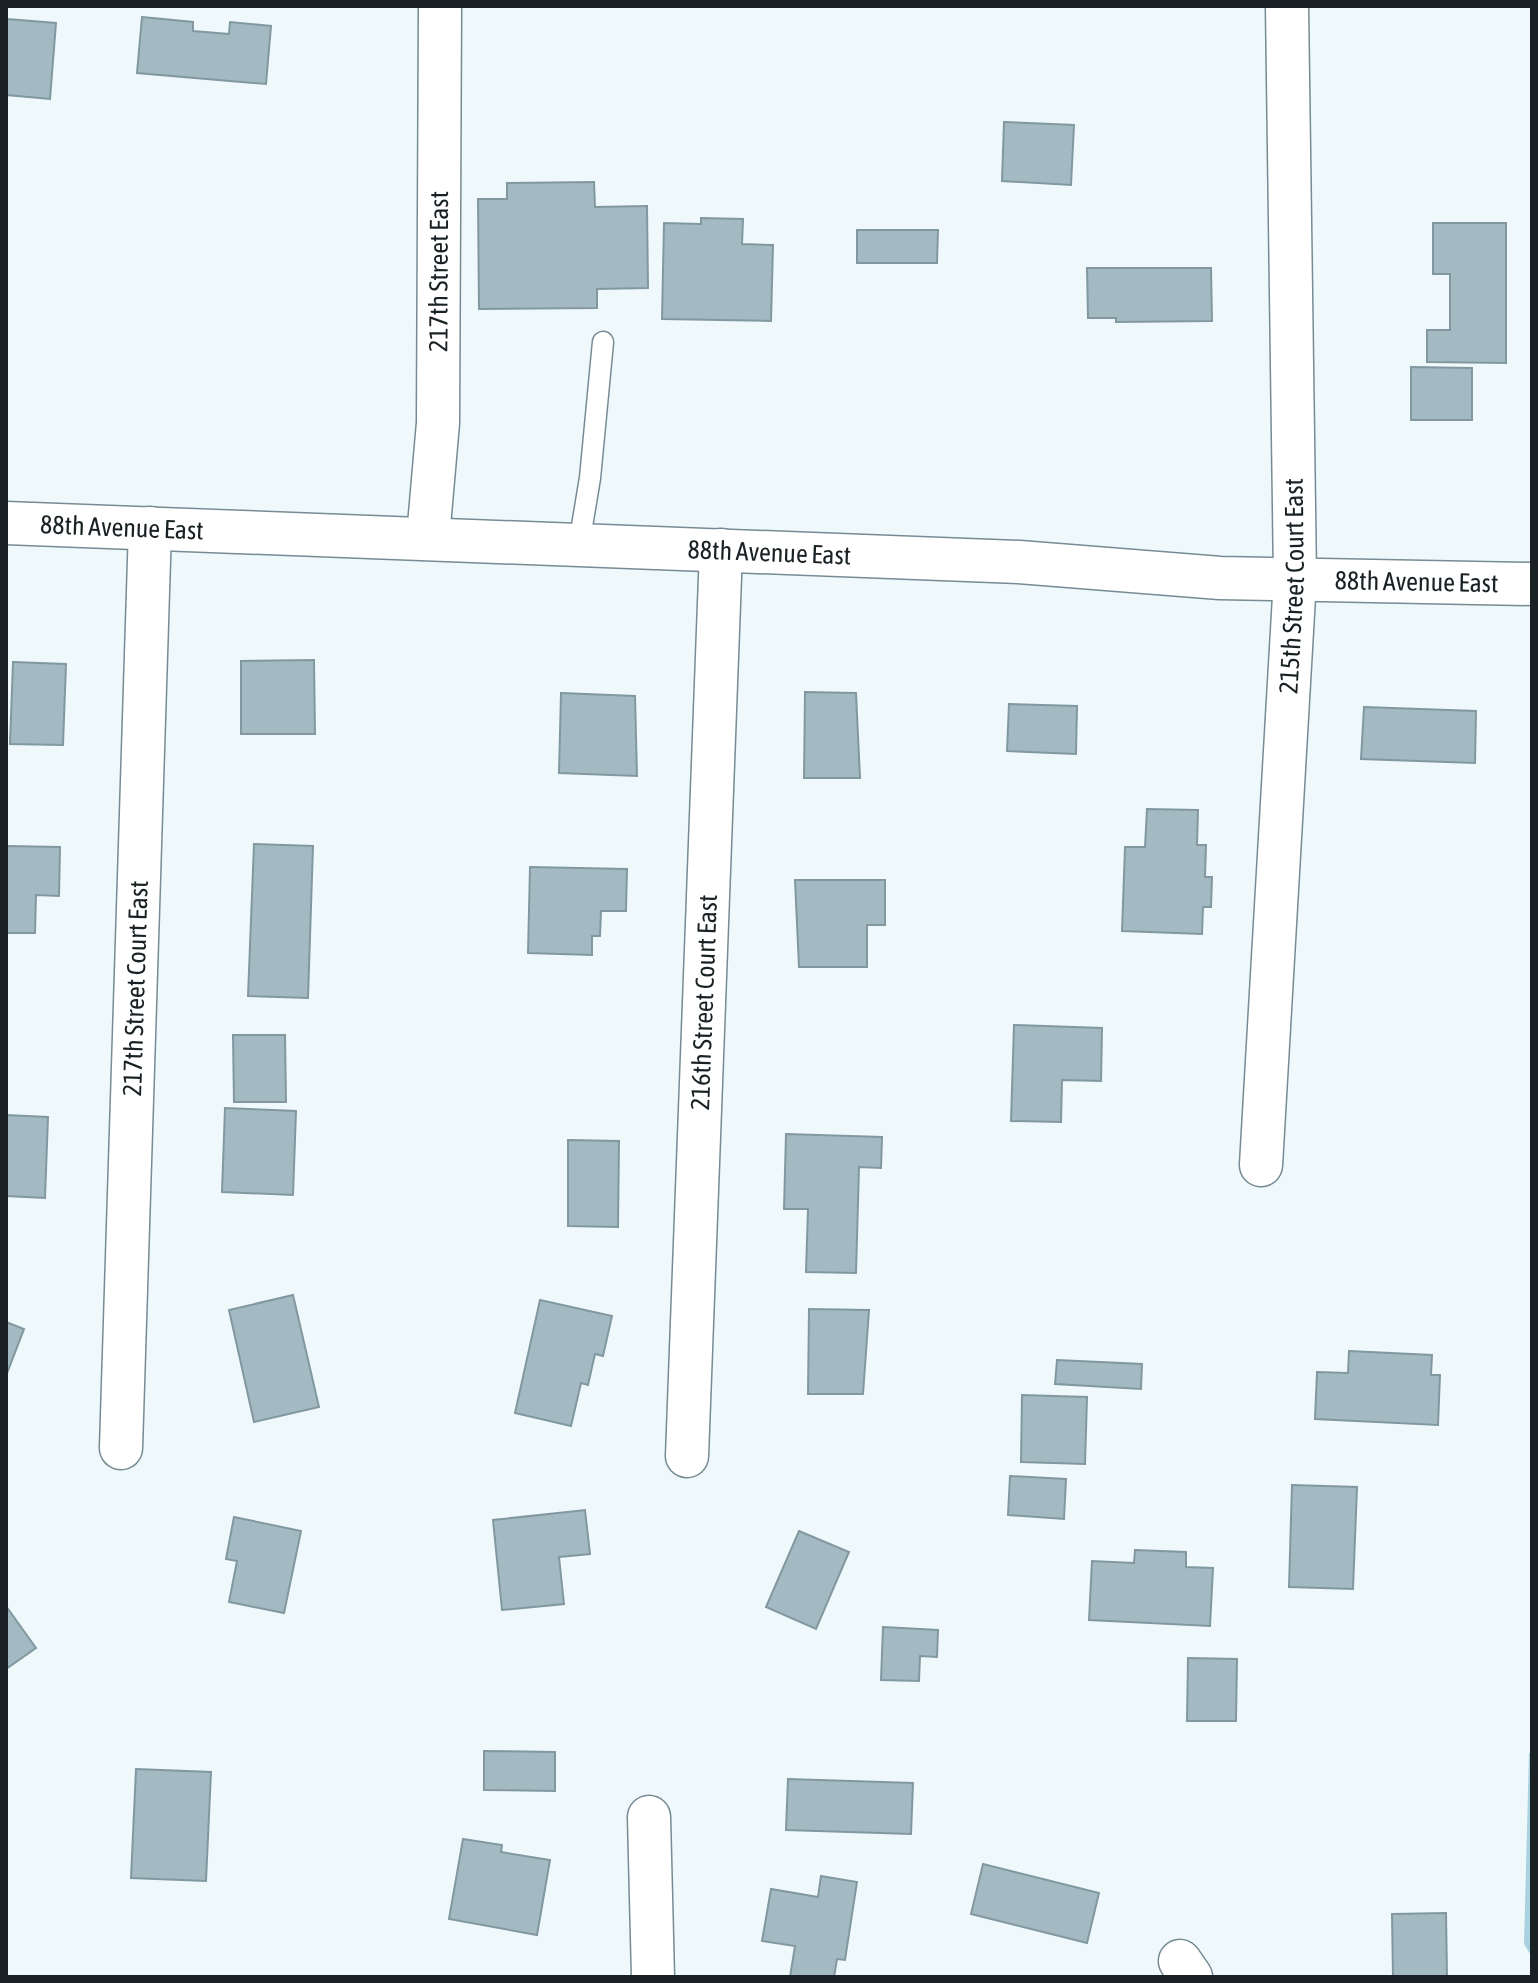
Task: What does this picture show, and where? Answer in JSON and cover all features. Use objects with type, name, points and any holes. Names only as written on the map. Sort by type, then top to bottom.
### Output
[{"type":"street","name":"217th Street East","points":[[428,537],[438,423],[440,6]]},
{"type":"street","name":"215th Street Court East","points":[[1261,1165],[1295,579],[1287,6]]},
{"type":"street","name":"88th Avenue East","points":[[6,523],[1019,562],[1220,578],[1532,584]]},
{"type":"street","name":"217th Street Court East","points":[[121,1448],[150,528]]},
{"type":"street","name":"216th Street Court East","points":[[687,1456],[721,550]]},
{"type":"street","points":[[649,1817],[653,1977]]},
{"type":"lane","points":[[579,544],[590,478],[603,342]]},
{"type":"shaded area","points":[[1529,1753],[1532,1753],[1532,1957],[1524,1944]]},
{"type":"building","points":[[6,6],[7,19],[56,23],[50,99],[6,95]]},
{"type":"building","points":[[142,17],[193,22],[193,31],[229,34],[230,22],[271,26],[266,84],[137,73]]},
{"type":"building","points":[[1004,122],[1074,125],[1071,185],[1002,181]]},
{"type":"building","points":[[594,182],[595,207],[647,206],[648,288],[597,289],[597,308],[479,309],[478,199],[507,199],[507,183]]},
{"type":"building","points":[[701,218],[743,219],[742,244],[773,245],[771,321],[662,319],[664,223],[701,224]]},
{"type":"building","points":[[1433,223],[1506,223],[1506,363],[1427,362],[1427,330],[1450,330],[1450,274],[1433,274]]},
{"type":"building","points":[[857,230],[938,230],[937,263],[857,263]]},
{"type":"building","points":[[1087,268],[1211,268],[1212,321],[1116,322],[1116,318],[1088,318]]},
{"type":"building","points":[[1411,367],[1472,368],[1472,420],[1411,420]]},
{"type":"building","points":[[314,660],[315,734],[241,734],[241,661]]},
{"type":"building","points":[[13,662],[66,664],[63,745],[10,744]]},
{"type":"building","points":[[805,692],[856,693],[860,778],[804,778]]},
{"type":"building","points":[[561,693],[635,696],[637,776],[559,773]]},
{"type":"building","points":[[1009,704],[1077,706],[1076,754],[1007,751]]},
{"type":"building","points":[[1364,707],[1476,711],[1475,763],[1361,759]]},
{"type":"building","points":[[1147,809],[1198,810],[1197,845],[1206,845],[1205,877],[1212,877],[1211,907],[1203,907],[1202,934],[1122,931],[1125,847],[1145,847]]},
{"type":"building","points":[[254,844],[313,846],[308,998],[248,996]]},
{"type":"building","points":[[6,846],[60,847],[59,896],[36,895],[35,933],[6,933]]},
{"type":"building","points":[[530,867],[627,869],[626,911],[601,911],[600,936],[592,936],[592,955],[528,953]]},
{"type":"building","points":[[795,880],[885,880],[885,925],[867,925],[867,967],[799,967]]},
{"type":"building","points":[[1014,1025],[1102,1028],[1101,1081],[1062,1080],[1061,1122],[1011,1121]]},
{"type":"building","points":[[233,1035],[285,1035],[286,1102],[234,1102]]},
{"type":"building","points":[[225,1108],[296,1111],[293,1195],[222,1192]]},
{"type":"building","points":[[6,1115],[48,1117],[45,1198],[6,1196]]},
{"type":"building","points":[[786,1134],[882,1137],[881,1168],[859,1167],[856,1273],[806,1272],[808,1209],[784,1209]]},
{"type":"building","points":[[568,1140],[619,1141],[618,1227],[568,1226]]},
{"type":"building","points":[[293,1295],[319,1407],[254,1422],[229,1310]]},
{"type":"building","points":[[540,1300],[612,1316],[603,1356],[595,1354],[588,1385],[581,1383],[571,1426],[515,1413]]},
{"type":"building","points":[[809,1309],[869,1310],[863,1394],[808,1394]]},
{"type":"building","points":[[6,1322],[24,1329],[6,1376]]},
{"type":"building","points":[[1349,1351],[1432,1355],[1431,1375],[1440,1375],[1438,1425],[1315,1419],[1317,1372],[1348,1373]]},
{"type":"building","points":[[1057,1360],[1142,1364],[1141,1389],[1055,1384]]},
{"type":"building","points":[[1022,1395],[1087,1397],[1085,1464],[1021,1462]]},
{"type":"building","points":[[1010,1476],[1066,1479],[1064,1519],[1008,1515]]},
{"type":"building","points":[[1292,1485],[1357,1487],[1353,1589],[1289,1587]]},
{"type":"building","points":[[585,1510],[590,1554],[559,1557],[564,1604],[502,1610],[493,1520]]},
{"type":"building","points":[[234,1517],[301,1531],[284,1613],[229,1602],[237,1561],[226,1559]]},
{"type":"building","points":[[799,1531],[849,1552],[816,1629],[766,1607]]},
{"type":"building","points":[[1135,1550],[1186,1552],[1186,1567],[1213,1568],[1210,1626],[1089,1620],[1092,1561],[1134,1563]]},
{"type":"building","points":[[6,1606],[36,1648],[6,1669]]},
{"type":"building","points":[[883,1627],[938,1630],[937,1657],[920,1656],[919,1681],[881,1680]]},
{"type":"building","points":[[1188,1658],[1237,1659],[1236,1721],[1187,1721]]},
{"type":"building","points":[[484,1751],[555,1752],[555,1791],[484,1790]]},
{"type":"building","points":[[136,1769],[211,1772],[206,1881],[131,1878]]},
{"type":"building","points":[[788,1779],[913,1783],[911,1834],[786,1830]]},
{"type":"building","points":[[463,1839],[502,1845],[501,1852],[550,1860],[537,1935],[449,1919]]},
{"type":"building","points":[[983,1864],[1099,1893],[1087,1943],[971,1914]]},
{"type":"building","points":[[821,1876],[857,1882],[845,1960],[837,1959],[834,1977],[790,1977],[795,1946],[762,1941],[771,1889],[818,1897]]},
{"type":"building","points":[[1446,1913],[1447,1977],[1393,1977],[1392,1914]]}]
